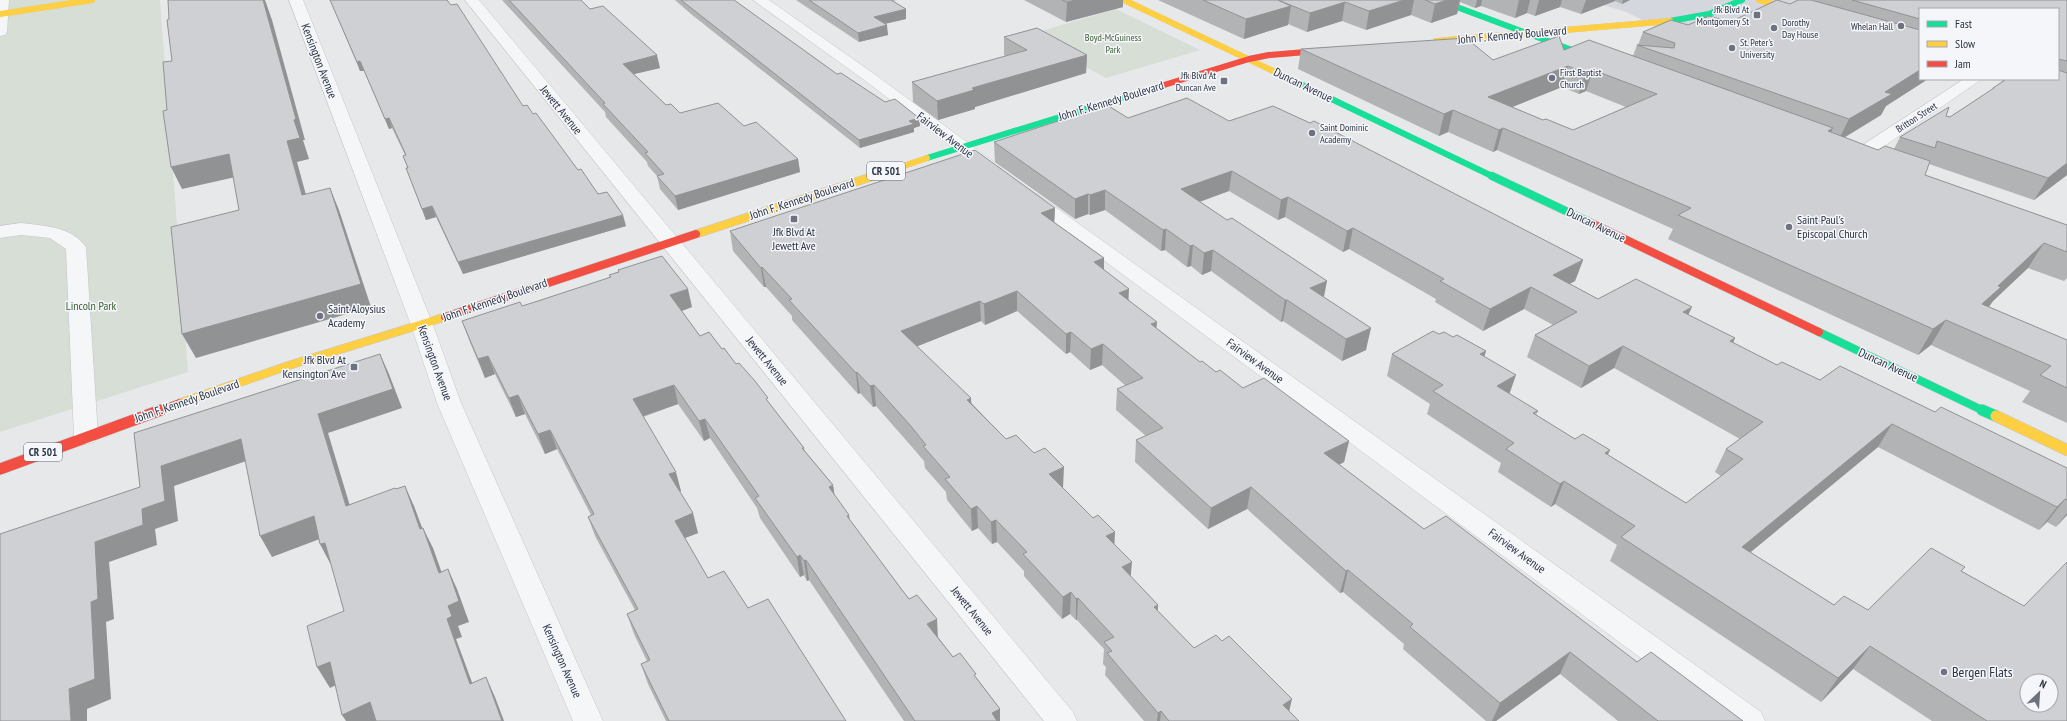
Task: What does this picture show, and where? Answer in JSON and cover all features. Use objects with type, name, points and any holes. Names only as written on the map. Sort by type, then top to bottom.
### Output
[{"type":"main road","points":[[1,14],[92,0]]},
{"type":"main road","name":"Duncan Avenue","points":[[1124,0],[2067,450]]},
{"type":"main road","points":[[1438,0],[1605,62]]},
{"type":"main road","name":"John F. Kennedy Boulevard","points":[[1426,42],[1677,20],[1709,14],[1742,0]]},
{"type":"main road","points":[[1759,0],[1805,14]]},
{"type":"main road","name":"John F. Kennedy Boulevard","points":[[0,469],[86,436],[290,365],[422,325],[669,242],[960,147],[1248,59],[1269,55],[1340,49]]},
{"type":"street","points":[[0,32],[2,0]]},
{"type":"street","name":"Kensington Avenue","points":[[296,0],[422,325],[449,403],[588,721]]},
{"type":"street","name":"Jewett Avenue","points":[[472,0],[1062,721]]},
{"type":"street","name":"Fairview Avenue","points":[[760,0],[872,79],[960,147],[1750,721]]},
{"type":"street","name":"Britton Street","points":[[1860,156],[1973,80]]},
{"type":"street","points":[[0,232],[21,229],[55,233],[76,247],[86,436]]},
{"type":"shaded area","name":"St. Peter's University","points":[[1588,0],[2067,0],[2059,8],[1919,8],[1680,38],[1626,12]]},
{"type":"green space","name":"Lincoln Park","points":[[0,0],[160,0],[188,372],[0,432]]},
{"type":"green space","name":"Boyd-McGuiness Park","points":[[1116,9],[1200,50],[1106,78],[1028,35]]},
{"type":"building","points":[[168,0],[263,0],[300,138],[287,141],[302,195],[330,188],[361,284],[182,334],[171,227],[239,210],[229,154],[171,167],[163,111],[167,110],[163,62],[172,61],[167,20],[169,19]]},
{"type":"building","points":[[330,0],[447,0],[451,5],[457,4],[523,106],[527,105],[533,114],[536,113],[578,170],[581,169],[598,194],[607,192],[623,215],[458,262],[432,206],[422,209],[406,168],[408,168],[403,156],[406,155],[389,118],[385,119],[360,61],[357,62]]},
{"type":"building","points":[[509,0],[581,0],[590,9],[603,6],[657,55],[623,64],[666,105],[671,104],[680,113],[718,103],[744,126],[756,122],[798,159],[675,196],[657,176],[664,174],[645,153],[648,152],[603,104],[605,103]]},
{"type":"building","points":[[681,0],[734,0],[837,74],[841,73],[885,102],[895,99],[919,118],[909,121],[914,124],[859,140]]},
{"type":"building","points":[[809,0],[891,0],[906,9],[874,17],[887,25],[858,33]]},
{"type":"building","points":[[1062,0],[1076,0],[1067,2]]},
{"type":"building","points":[[1203,0],[1278,0],[1291,6],[1246,19]]},
{"type":"building","points":[[1278,0],[1404,0],[1369,11],[1345,2],[1310,13]]},
{"type":"building","points":[[1425,0],[1447,0],[1435,4]]},
{"type":"building","points":[[1777,0],[1790,4],[1798,0],[1811,0],[1919,30],[1919,71],[1885,92],[1892,94],[1849,119],[1637,45],[1674,48],[1675,43],[1643,32],[1671,20],[1688,25],[1709,16],[1730,22]]},
{"type":"building","points":[[1852,0],[2067,0],[2067,61],[2059,59],[2059,8],[1919,8],[1919,19]]},
{"type":"building","points":[[1037,28],[1087,55],[972,88],[974,90],[937,101],[912,82],[1027,50],[1004,37]]},
{"type":"building","points":[[1559,36],[1564,50],[1589,40],[1833,128],[1828,131],[1878,150],[1885,146],[1930,161],[1925,175],[2067,225],[2067,252],[2044,243],[1998,286],[2001,287],[1982,304],[2067,340],[2067,388],[2040,375],[2051,366],[1946,320],[1933,329],[1678,215],[1691,208],[1503,128],[1499,130],[1453,110],[1444,114],[1301,49],[1466,38],[1493,60]],"holes":[[[1568,66],[1585,73],[1593,70],[1657,94],[1573,130],[1546,119],[1543,120],[1488,97]]]},
{"type":"building","points":[[2059,70],[2067,73],[2067,163],[2048,178],[1937,141],[1935,148],[1900,137],[1949,107],[1946,116],[1950,117],[2005,80],[2059,80]]},
{"type":"building","points":[[1187,98],[1229,121],[1273,106],[1310,123],[1314,121],[1583,260],[1553,275],[1598,299],[1636,279],[1692,307],[1683,312],[1735,338],[1730,341],[1777,365],[1782,362],[1820,380],[1840,366],[1935,412],[1941,407],[2067,468],[2067,500],[2065,499],[2057,507],[1892,424],[1742,547],[1834,605],[1844,596],[1868,610],[1931,548],[1965,567],[1961,571],[2024,606],[2067,562],[2067,721],[1987,721],[1870,646],[1838,678],[1621,537],[1635,526],[1564,481],[1560,484],[1506,449],[1514,443],[1433,391],[1443,385],[1392,354],[1433,331],[1439,334],[1444,332],[1453,337],[1457,335],[1486,351],[1480,354],[1516,375],[1497,386],[1538,411],[1533,413],[1575,439],[1583,434],[1610,450],[1605,453],[1686,503],[1743,459],[1726,449],[1763,422],[1623,346],[1589,366],[1535,335],[1577,312],[1531,287],[1490,309],[1440,281],[1444,279],[1353,228],[1347,231],[1288,197],[1281,200],[1232,171],[1181,189],[1227,220],[1232,218],[1327,281],[1310,288],[1371,328],[1346,339],[1285,300],[1213,250],[1204,253],[1193,245],[1190,246],[1166,229],[1163,230],[1105,190],[1075,199],[994,142],[1107,105],[1128,118]]},
{"type":"building","points":[[975,150],[1055,208],[1041,213],[1104,258],[1094,262],[1129,289],[1119,293],[1157,322],[1151,324],[1200,362],[1202,361],[1216,372],[1220,370],[1243,388],[1264,378],[1349,441],[1324,453],[1424,529],[1446,516],[1637,662],[1651,652],[1743,721],[1658,721],[1570,652],[1500,703],[1410,627],[1413,624],[1348,570],[1346,571],[1251,487],[1211,508],[1136,440],[1163,428],[1117,389],[1143,378],[1103,344],[1091,349],[1071,332],[1066,334],[1017,291],[984,304],[980,301],[901,331],[971,398],[967,400],[1006,439],[1016,435],[1034,453],[1045,448],[1064,467],[1049,474],[1093,518],[1098,515],[1115,532],[1106,536],[1132,562],[1122,567],[1158,605],[1154,607],[1194,648],[1216,635],[1222,641],[1229,636],[1292,699],[1283,705],[1299,721],[1169,721],[1161,711],[1158,713],[1107,653],[1112,651],[1104,642],[1114,637],[1078,598],[1076,599],[1071,592],[1063,597],[1023,554],[1027,552],[996,520],[991,522],[977,506],[971,509],[945,479],[950,477],[923,446],[926,445],[910,425],[874,385],[870,386],[857,372],[856,373],[789,300],[792,299],[762,267],[761,268],[730,231]]},
{"type":"building","points":[[662,256],[688,289],[670,295],[700,336],[709,332],[736,364],[739,363],[755,381],[768,398],[766,399],[804,448],[802,448],[833,485],[829,487],[849,515],[847,516],[902,590],[909,599],[917,595],[937,619],[927,624],[953,657],[960,653],[976,674],[974,675],[1000,709],[992,713],[997,721],[915,721],[806,560],[804,561],[800,555],[797,557],[755,498],[759,496],[705,419],[699,421],[674,385],[633,399],[676,472],[669,474],[693,513],[675,521],[708,578],[724,571],[748,608],[768,599],[846,721],[669,721],[641,664],[650,660],[627,614],[638,609],[588,517],[594,514],[550,430],[538,434],[518,395],[509,398],[488,356],[478,359],[462,321],[520,302],[522,306],[538,301],[611,277],[609,275],[619,272],[618,270]]},
{"type":"building","points":[[380,354],[393,389],[318,414],[346,506],[395,488],[405,486],[420,529],[423,528],[439,573],[448,569],[459,601],[448,606],[452,616],[447,619],[470,684],[486,677],[502,721],[376,721],[370,702],[342,715],[330,662],[317,667],[307,626],[344,611],[325,543],[320,544],[314,516],[260,536],[241,439],[161,466],[165,501],[142,509],[143,525],[95,542],[98,599],[91,602],[95,679],[69,689],[71,721],[0,721],[0,534],[140,487],[134,433]]},
{"type":"traffic: fast","points":[[1438,0],[1596,59]]},
{"type":"traffic: fast","points":[[1670,21],[1709,14],[1742,0]]},
{"type":"traffic: fast","points":[[1292,80],[1589,222]]},
{"type":"traffic: fast","points":[[927,158],[1141,92]]},
{"type":"traffic: fast","points":[[1819,332],[1996,416]]},
{"type":"traffic: slow","points":[[0,14],[92,0]]},
{"type":"traffic: slow","points":[[1124,0],[1292,80]]},
{"type":"traffic: slow","points":[[1759,0],[1798,12]]},
{"type":"traffic: slow","points":[[1436,41],[1670,21]]},
{"type":"traffic: slow","points":[[696,234],[927,158]]},
{"type":"traffic: slow","points":[[180,403],[290,365],[445,317]]},
{"type":"traffic: slow","points":[[1996,416],[2067,450]]},
{"type":"traffic: jam","points":[[1141,92],[1249,59],[1269,55],[1330,50]]},
{"type":"traffic: jam","points":[[1589,222],[1819,332]]},
{"type":"traffic: jam","points":[[445,317],[696,234]]},
{"type":"traffic: jam","points":[[0,469],[86,436],[180,403]]},
{"type":"place","name":"Jfk Blvd At Montgomery St","points":[[1757,15]]},
{"type":"place","name":"Whelan Hall","points":[[1901,26]]},
{"type":"place","name":"Dorothy Day House","points":[[1774,28]]},
{"type":"place","name":"St. Peter's University","points":[[1732,48]]},
{"type":"place","name":"First Baptist Church","points":[[1552,78]]},
{"type":"place","name":"Jfk Blvd At Duncan Ave","points":[[1224,81]]},
{"type":"place","name":"Saint Dominic Academy","points":[[1312,133]]},
{"type":"place","name":"Jfk Blvd At Jewett Ave","points":[[794,219]]},
{"type":"place","name":"Saint Paul's Episcopal Church","points":[[1789,227]]},
{"type":"place","name":"Saint Aloysius Academy","points":[[320,316]]},
{"type":"place","name":"Jfk Blvd At Kensington Ave","points":[[354,367]]},
{"type":"place","name":"Bergen Flats","points":[[1944,672]]}]
